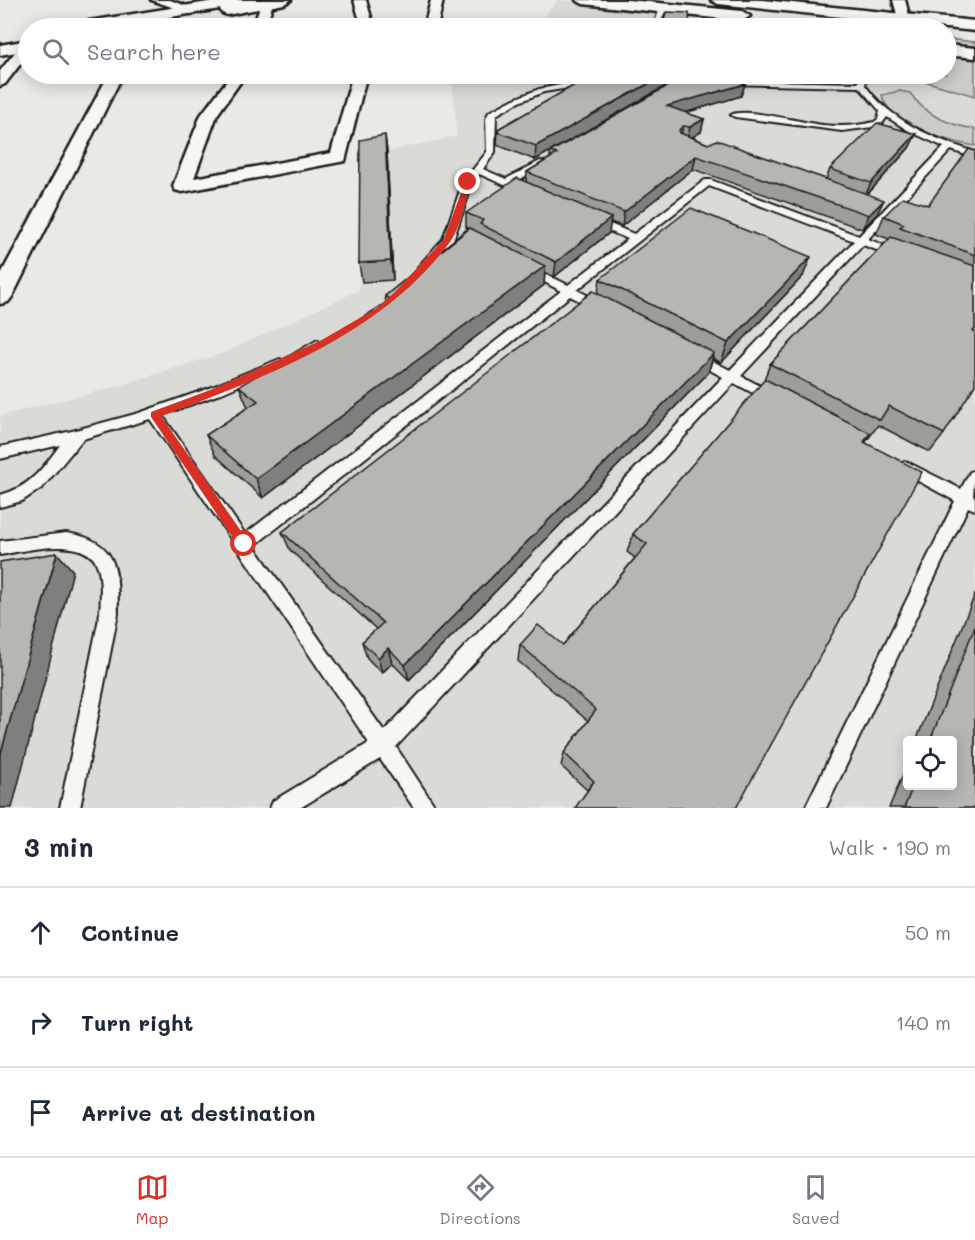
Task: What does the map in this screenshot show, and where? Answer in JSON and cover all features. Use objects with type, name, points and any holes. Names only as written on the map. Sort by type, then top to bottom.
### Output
[{"type":"main road","points":[[155,17],[249,0]]},
{"type":"main road","points":[[155,17],[284,0]]},
{"type":"main road","points":[[583,0],[745,18]]},
{"type":"main road","points":[[718,0],[894,18]]},
{"type":"main road","points":[[957,24],[975,26]]},
{"type":"main road","points":[[0,41],[18,38]]},
{"type":"main road","points":[[0,50],[18,47]]},
{"type":"main road","points":[[957,51],[975,53]]},
{"type":"street","points":[[360,0],[365,18]]},
{"type":"street","points":[[433,18],[437,0]]},
{"type":"street","points":[[900,0],[904,18]]},
{"type":"street","points":[[262,18],[268,1]]},
{"type":"street","points":[[0,81],[18,58]]},
{"type":"street","points":[[0,297],[111,84]]},
{"type":"street","points":[[232,84],[209,115],[182,186],[339,157],[357,84]]},
{"type":"lane","points":[[660,18],[663,8]]},
{"type":"lane","points":[[414,278],[457,232],[468,182],[479,171],[491,152],[490,119],[492,114],[527,96],[551,87],[598,84]]},
{"type":"lane","points":[[662,94],[680,84]]},
{"type":"lane","points":[[810,84],[861,85],[867,95],[884,111],[950,146],[975,155]]},
{"type":"lane","points":[[735,115],[763,116],[813,127],[856,128],[877,124],[882,120],[884,111]]},
{"type":"lane","points":[[280,808],[383,746],[861,241],[882,210],[950,146]]},
{"type":"lane","points":[[507,183],[549,160]]},
{"type":"lane","points":[[479,171],[529,193]]},
{"type":"lane","points":[[244,544],[708,183],[913,260]]},
{"type":"lane","points":[[582,216],[636,239]]},
{"type":"lane","points":[[511,260],[610,312]]},
{"type":"lane","points":[[682,350],[785,404]]},
{"type":"lane","points":[[0,453],[80,435],[154,414],[216,392],[295,357]]},
{"type":"lane","points":[[154,414],[426,808]]},
{"type":"lane","points":[[0,501],[19,496],[45,477],[68,444],[80,435]]},
{"type":"lane","points":[[891,459],[970,501]]},
{"type":"lane","points":[[815,808],[970,501],[975,476]]},
{"type":"lane","points":[[0,548],[68,539],[89,543],[102,554],[108,568],[111,589],[109,613],[70,808]]},
{"type":"shaded area","points":[[558,0],[684,13],[696,18],[544,18]]},
{"type":"shaded area","points":[[957,40],[975,42],[975,96],[934,84],[957,84]]},
{"type":"shaded area","points":[[975,61],[975,808],[0,808],[0,416],[115,387],[226,352],[359,290],[361,157],[457,136],[453,84],[957,84],[957,69]]},
{"type":"shaded area","points":[[899,91],[910,93],[916,101],[938,118],[975,129],[975,146],[936,136],[907,123],[887,106],[882,95]]},
{"type":"building","points":[[666,12],[689,13],[689,18],[664,18]]},
{"type":"building","points":[[576,84],[648,84],[536,146],[498,132],[498,129]]},
{"type":"building","points":[[671,84],[745,84],[667,106],[704,119],[690,127],[683,126],[679,130],[680,133],[708,144],[717,140],[884,200],[869,215],[696,156],[624,212],[527,172],[557,154],[550,152]]},
{"type":"building","points":[[877,123],[916,134],[871,183],[830,169]]},
{"type":"building","points":[[385,135],[391,261],[359,263],[360,140]]},
{"type":"building","points":[[969,149],[975,151],[975,255],[900,227],[904,224],[884,216],[903,197],[928,205]]},
{"type":"building","points":[[517,178],[611,218],[556,262],[480,224],[483,220],[466,213]]},
{"type":"building","points":[[691,208],[811,257],[728,343],[600,279]]},
{"type":"building","points":[[470,228],[545,266],[256,479],[206,435],[258,401],[239,386],[317,339],[323,343],[391,300],[385,296]]},
{"type":"building","points":[[891,237],[975,266],[975,329],[973,331],[975,332],[975,385],[944,434],[889,406],[880,420],[770,364]]},
{"type":"building","points":[[593,291],[714,353],[405,665],[388,648],[378,658],[362,642],[383,623],[282,532]]},
{"type":"building","points":[[765,379],[870,433],[864,442],[922,472],[736,808],[575,808],[594,781],[564,753],[596,710],[520,645],[538,625],[563,645],[647,544],[633,534]]},
{"type":"building","points":[[57,553],[0,756],[0,562]]},
{"type":"building","points":[[975,626],[975,808],[904,808],[911,790],[957,790],[957,736],[932,736]]},
{"type":"route","points":[[244,544],[154,414],[216,392],[324,344],[380,310],[448,240],[468,182]]}]
